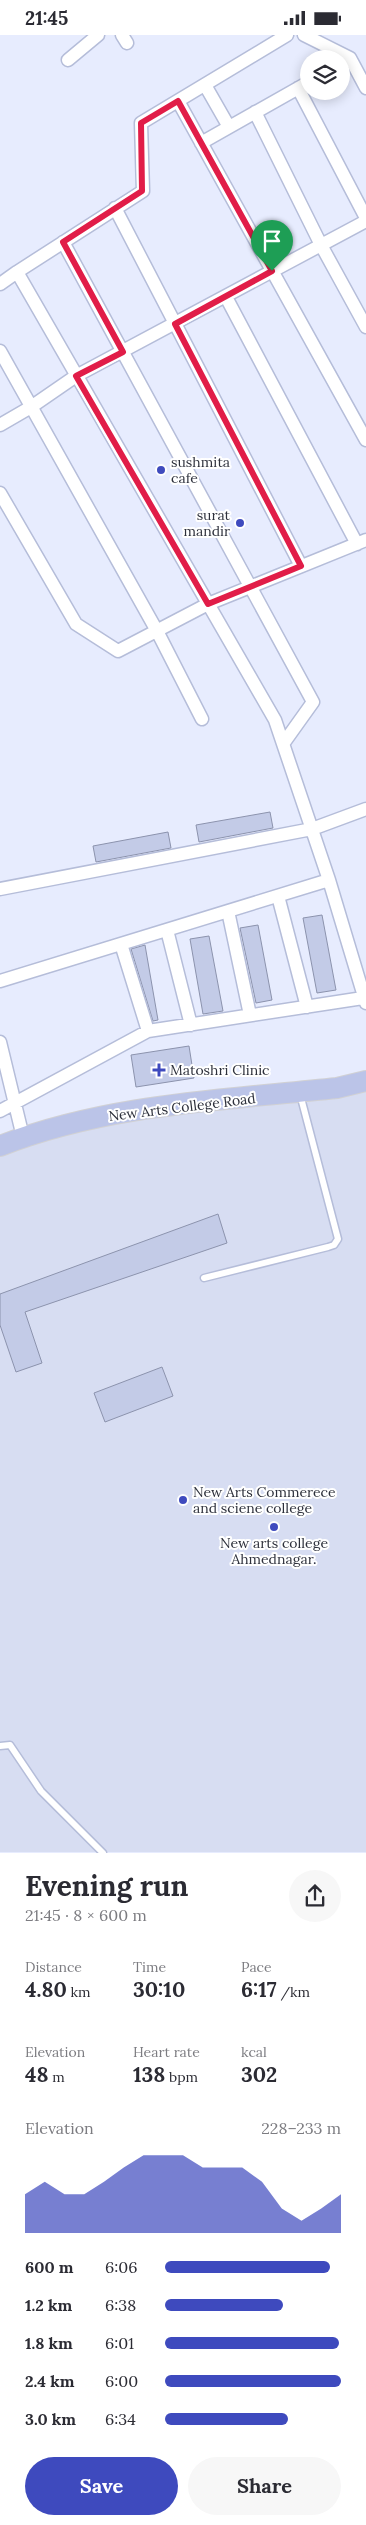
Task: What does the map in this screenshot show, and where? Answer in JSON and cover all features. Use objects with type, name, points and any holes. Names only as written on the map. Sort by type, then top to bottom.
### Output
[{"type":"main road","name":"New Arts College Road","points":[[0,1146],[23,1137],[126,1111],[337,1089],[366,1081]]},
{"type":"street","points":[[68,60],[98,35]]},
{"type":"street","points":[[0,284],[142,191],[141,123],[287,35]]},
{"type":"street","points":[[304,35],[328,50]]},
{"type":"street","points":[[350,66],[366,88]]},
{"type":"street","points":[[205,85],[229,127]]},
{"type":"street","points":[[201,143],[300,87]]},
{"type":"street","points":[[0,425],[31,407],[76,376],[226,297],[366,219],[310,100]]},
{"type":"street","points":[[178,101],[366,441]]},
{"type":"street","points":[[255,112],[321,245],[366,327]]},
{"type":"street","points":[[115,208],[301,566]]},
{"type":"street","points":[[63,242],[252,587],[312,702],[283,744]]},
{"type":"street","points":[[0,1111],[148,1031],[307,1007],[365,1001],[329,880],[275,720],[17,272]]},
{"type":"street","points":[[0,493],[76,623],[118,651],[208,604],[361,542],[226,297]]},
{"type":"street","points":[[0,351],[157,631],[202,719]]},
{"type":"street","points":[[0,889],[312,829],[366,809]]},
{"type":"street","points":[[0,981],[329,880]]},
{"type":"street","points":[[278,896],[307,1007]]},
{"type":"street","points":[[228,911],[250,1015]]},
{"type":"street","points":[[167,930],[191,1025]]},
{"type":"street","points":[[122,944],[148,1031]]},
{"type":"street","points":[[0,1042],[23,1137]]},
{"type":"lane","points":[[204,1278],[328,1247],[334,1245],[338,1239],[300,1092]]},
{"type":"lane","points":[[0,1746],[10,1745],[41,1791],[103,1853]]},
{"type":"shaded area","name":"New Arts Commerece and sciene college","points":[[366,1077],[366,1852],[0,1852],[0,1147],[23,1137]]},
{"type":"building","points":[[270,812],[273,828],[199,842],[196,825]]},
{"type":"building","points":[[168,832],[171,848],[96,862],[93,846]]},
{"type":"building","points":[[322,915],[336,990],[317,993],[303,918]]},
{"type":"building","points":[[258,925],[272,1000],[256,1003],[240,928]]},
{"type":"building","points":[[209,936],[223,1011],[203,1014],[190,939]]},
{"type":"building","points":[[145,945],[158,1020],[153,1021],[131,949]]},
{"type":"building","points":[[189,1046],[194,1078],[136,1087],[131,1055]]},
{"type":"building","points":[[218,1214],[227,1243],[25,1312],[42,1363],[16,1372],[0,1325],[0,1294]]},
{"type":"building","points":[[162,1367],[173,1396],[105,1422],[94,1393]]},
{"type":"place","name":"sushmita cafe","points":[[161,470]]},
{"type":"place","name":"surat mandir","points":[[240,523]]},
{"type":"place","name":"Matoshri Clinic","points":[[159,1070]]},
{"type":"place","name":"New Arts Commerece and sciene college","points":[[183,1500]]},
{"type":"place","name":"New arts college Ahmednagar.","points":[[274,1527]]},
{"type":"route","points":[[178,101],[272,271],[175,324],[301,566],[208,604],[76,376],[123,352],[63,242],[142,191],[141,123],[178,101]]}]
